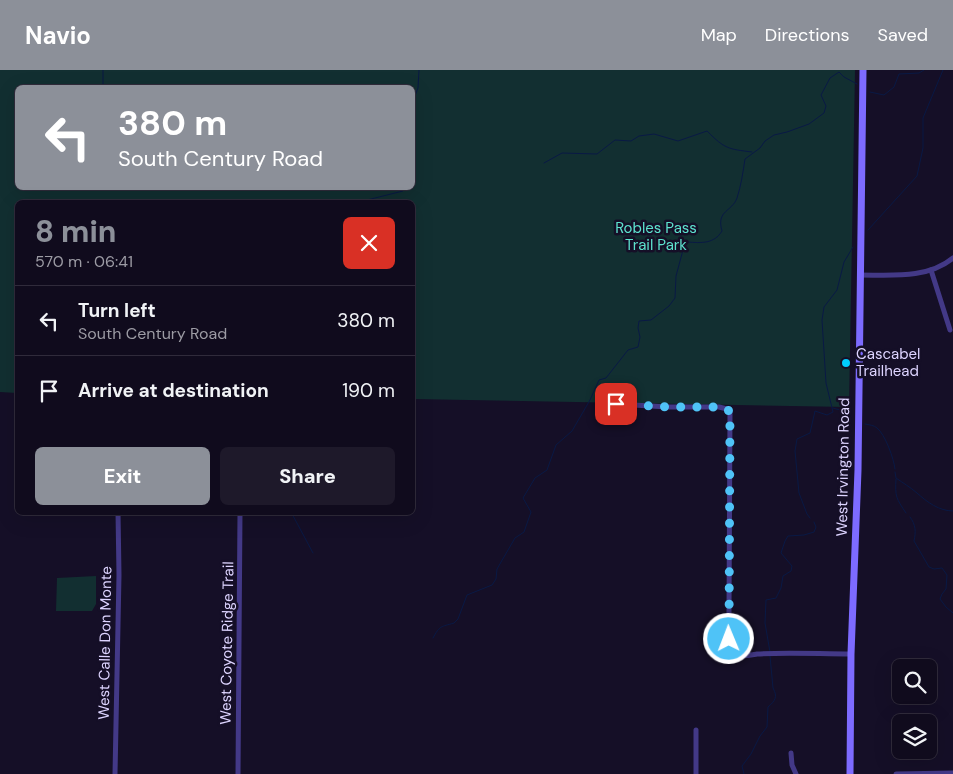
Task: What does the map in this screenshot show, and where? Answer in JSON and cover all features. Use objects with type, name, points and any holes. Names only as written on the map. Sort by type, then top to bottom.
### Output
[{"type":"main road","name":"West Irvington Road","points":[[850,774],[851,654],[858,470],[863,70]]},
{"type":"street","points":[[860,275],[904,275],[931,270],[953,258]]},
{"type":"street","points":[[931,270],[950,330]]},
{"type":"street","points":[[607,406],[616,404],[719,407],[730,412],[729,639],[731,650],[734,654],[740,656],[764,654],[851,654]]},
{"type":"street","name":"West Calle Don Monte","points":[[115,774],[118,515]]},
{"type":"street","name":"West Coyote Ridge Trail","points":[[238,774],[240,515]]},
{"type":"street","points":[[696,730],[696,774]]},
{"type":"street","points":[[791,753],[792,765],[796,774]]},
{"type":"street","points":[[896,774],[953,773]]},
{"type":"green space","name":"Robles Pass Trail Park","points":[[0,70],[855,70],[849,407],[415,399],[415,200],[15,200],[15,393],[0,392]]},
{"type":"green space","points":[[96,576],[96,604],[92,611],[56,611],[57,578]]},
{"type":"waterway","points":[[103,70],[103,85]]},
{"type":"waterway","points":[[415,96],[418,88],[419,70]]},
{"type":"waterway","points":[[870,92],[884,95],[894,87],[899,74],[919,73],[924,70]]},
{"type":"waterway","points":[[868,230],[917,176],[923,148],[923,118],[943,70]]},
{"type":"waterway","points":[[433,638],[439,629],[454,623],[458,619],[467,595],[492,585],[496,579],[497,569],[515,538],[524,532],[531,512],[523,498],[535,478],[547,470],[556,445],[572,431],[599,380],[606,378],[628,350],[638,347],[640,337],[639,321],[651,320],[669,306],[675,298],[676,276],[687,242],[711,240],[722,231],[721,219],[735,203],[741,184],[745,159],[774,135],[809,124],[824,113],[826,106],[821,95],[830,78],[839,72],[857,84]]},
{"type":"waterway","points":[[544,163],[562,153],[597,154],[615,140],[631,141],[639,136],[654,134],[678,141],[707,131],[727,147],[752,152]]},
{"type":"waterway","points":[[367,200],[403,190]]},
{"type":"waterway","points":[[810,518],[799,493],[795,451],[797,439],[810,433],[815,411],[827,415],[833,412],[826,383],[822,320],[824,307],[837,290],[844,262],[853,247]]},
{"type":"waterway","points":[[833,408],[850,416]]},
{"type":"waterway","points":[[865,424],[876,427],[880,431],[891,453],[895,469]]},
{"type":"waterway","points":[[895,472],[896,478],[929,503],[938,508],[953,511]]},
{"type":"waterway","points":[[896,479],[897,497],[906,513]]},
{"type":"waterway","points":[[293,515],[313,553]]},
{"type":"waterway","points":[[910,517],[915,529],[914,541],[929,567],[934,569],[942,568],[947,575],[946,589],[940,599],[953,613]]},
{"type":"waterway","points":[[770,652],[765,623],[766,600],[776,598],[781,588],[783,576],[791,571],[792,566],[781,553],[785,541],[788,536],[814,532],[816,527],[814,522]]},
{"type":"waterway","points":[[744,774],[742,766],[767,727],[768,707],[775,699],[770,656]]},
{"type":"place","name":"Cascabel Trailhead","points":[[846,363]]},
{"type":"route","points":[[616,404],[719,407],[730,412],[729,639]]}]
